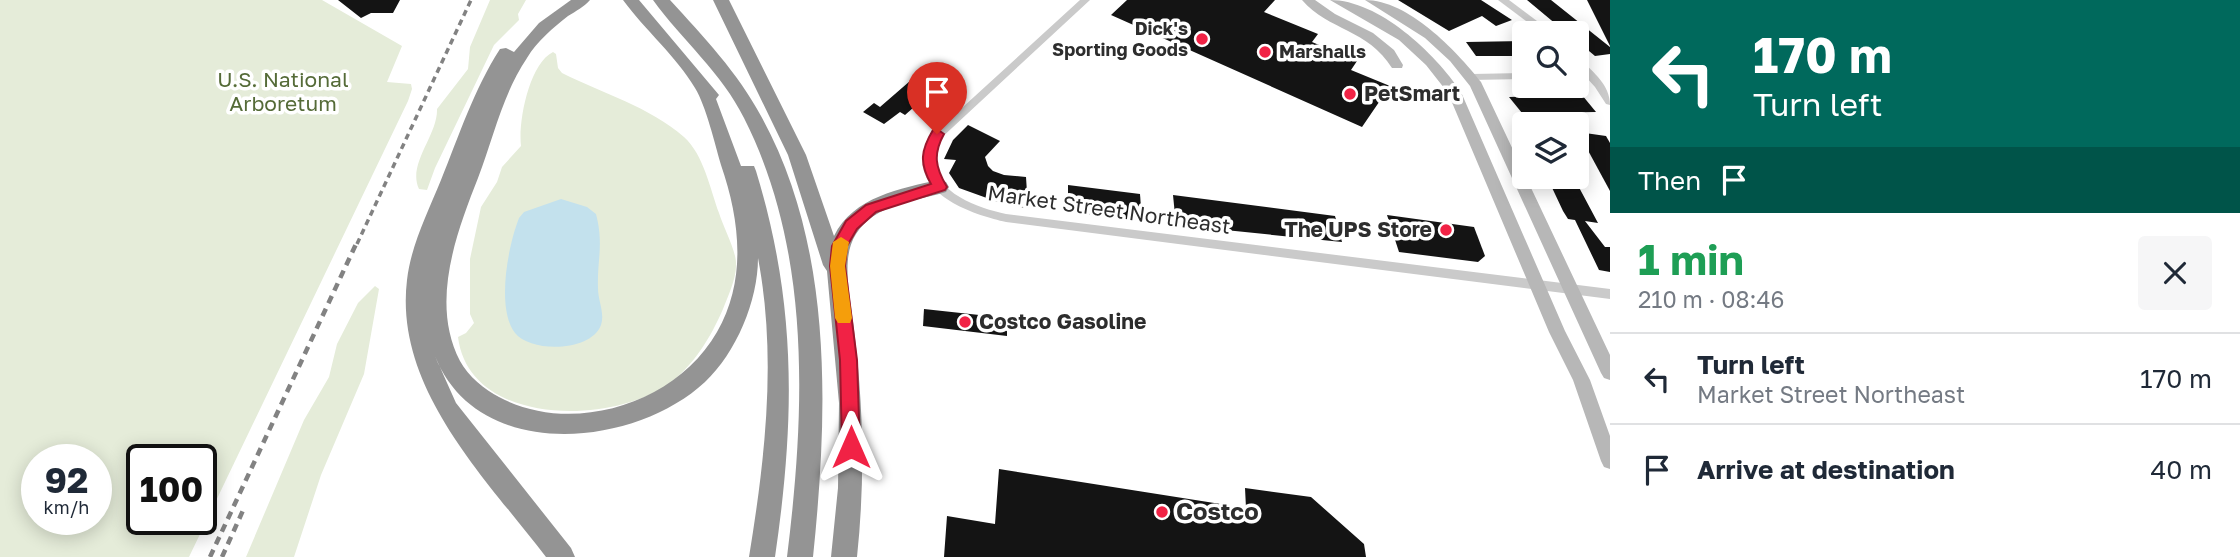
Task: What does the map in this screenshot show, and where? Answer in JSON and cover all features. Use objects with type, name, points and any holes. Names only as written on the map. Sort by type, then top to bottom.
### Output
[{"type":"highway","points":[[562,557],[438,395],[421,348],[416,296],[420,264],[430,231],[494,73],[523,32],[564,0]]},
{"type":"highway","points":[[582,0],[548,24],[529,42],[516,61],[440,256],[436,291],[441,338],[456,374],[477,396],[504,411],[534,420],[567,424],[600,421],[633,413],[668,397],[696,376],[719,349],[741,298],[748,266],[748,237],[737,188],[703,85]]},
{"type":"highway","points":[[631,0],[703,85],[725,119],[741,156],[762,224],[772,281],[778,345],[778,416],[762,557]]},
{"type":"highway","points":[[661,0],[715,61],[755,120],[780,185],[794,236],[808,321],[811,381],[809,462],[800,557]]},
{"type":"highway","points":[[721,0],[800,162],[839,287],[849,360],[851,421],[849,502],[844,557]]},
{"type":"highway","points":[[839,287],[840,246],[846,231],[858,218],[878,205],[939,187]]},
{"type":"street","points":[[939,187],[931,173],[928,158],[937,134],[1085,0]]},
{"type":"street","points":[[1308,0],[1323,12],[1381,44],[1397,65]]},
{"type":"street","points":[[1336,0],[1396,32],[1417,47],[1442,73],[1459,102],[1536,285],[1585,389],[1610,461]]},
{"type":"street","points":[[1371,0],[1429,35],[1471,76],[1486,102],[1610,373]]},
{"type":"street","points":[[1503,0],[1532,21]]},
{"type":"street","points":[[1591,75],[1610,102]]},
{"type":"street","points":[[1471,76],[1512,76]]},
{"type":"street","name":"Market Street Northeast","points":[[939,187],[962,205],[995,217],[1610,294]]},
{"type":"green space","name":"U.S. National Arboretum","points":[[0,0],[322,0],[402,46],[387,82],[411,84],[408,101],[217,499],[217,444],[126,444],[126,535],[200,535],[189,557],[0,557]]},
{"type":"green space","points":[[490,0],[526,0],[518,14],[519,20],[494,45],[427,190],[419,189],[417,170],[433,129],[437,109],[468,69],[470,47]]},
{"type":"green space","points":[[553,52],[562,73],[656,117],[691,144],[706,173],[736,263],[732,286],[713,330],[700,351],[676,378],[642,398],[611,407],[578,411],[545,409],[514,402],[487,388],[468,366],[458,337],[466,333],[474,323],[470,314],[470,259],[481,207],[497,182],[502,167],[521,146],[521,123],[527,94],[537,68]]},
{"type":"green space","points":[[375,286],[379,289],[364,374],[321,475],[294,557],[246,557],[304,420],[329,377],[337,344],[358,303]]},
{"type":"water","points":[[561,199],[587,207],[596,214],[600,235],[598,288],[602,320],[595,334],[586,340],[560,347],[534,344],[515,333],[509,322],[505,293],[508,260],[519,218],[524,212]]},
{"type":"building","points":[[338,0],[400,0],[393,13],[371,13],[361,18]]},
{"type":"building","points":[[1127,0],[1275,0],[1264,12],[1318,34],[1312,42],[1357,61],[1351,70],[1390,86],[1362,127],[1111,15]]},
{"type":"building","points":[[1398,0],[1481,0],[1512,20],[1496,26],[1482,16],[1449,31]]},
{"type":"building","points":[[1527,0],[1551,0],[1577,21],[1552,21]]},
{"type":"building","points":[[1587,0],[1610,0],[1610,46]]},
{"type":"building","points":[[1589,30],[1610,47],[1610,54],[1595,56],[1589,51]]},
{"type":"building","points":[[1512,41],[1512,56],[1476,56],[1466,42]]},
{"type":"building","points":[[925,68],[947,78],[905,115],[900,112],[884,124],[863,112],[874,103],[880,107]]},
{"type":"building","points":[[1509,97],[1584,98],[1596,112],[1521,112]]},
{"type":"building","points":[[968,125],[1000,141],[985,157],[988,166],[1004,175],[1026,177],[1028,208],[1009,206],[959,188],[949,173],[956,160],[944,159],[953,140]]},
{"type":"building","points":[[1589,134],[1606,136],[1610,143],[1610,191],[1589,152]]},
{"type":"building","points":[[1068,185],[1140,194],[1142,221],[1068,212]]},
{"type":"building","points":[[1553,189],[1580,189],[1598,223],[1585,221],[1605,247],[1610,247],[1610,272],[1599,270],[1575,220],[1568,219]]},
{"type":"building","points":[[1173,195],[1335,216],[1342,242],[1176,225]]},
{"type":"building","points":[[1387,215],[1474,227],[1485,256],[1478,262],[1399,252]]},
{"type":"building","name":"Costco Gasoline","points":[[924,309],[1007,318],[1007,336],[923,326]]},
{"type":"building","name":"Costco","points":[[999,469],[1246,508],[1245,488],[1311,497],[1364,544],[1366,557],[944,557],[947,516],[995,524]]},
{"type":"railway","points":[[357,244],[471,0]]},
{"type":"railway","points":[[210,557],[357,242]]},
{"type":"railway","points":[[222,557],[245,506]]},
{"type":"slow traffic","points":[[841,242],[838,266],[844,318]]},
{"type":"place","name":"Dick's Sporting Goods","points":[[1202,39]]},
{"type":"place","name":"Marshalls","points":[[1265,52]]},
{"type":"place","name":"PetSmart","points":[[1350,94]]},
{"type":"place","name":"The UPS Store","points":[[1446,230]]},
{"type":"place","name":"Costco Gasoline","points":[[965,322]]},
{"type":"place","name":"Costco","points":[[1162,512]]},
{"type":"route","points":[[851,447],[849,360],[839,287],[838,252],[846,231],[871,208],[939,187],[928,162],[930,147],[937,134]]}]
